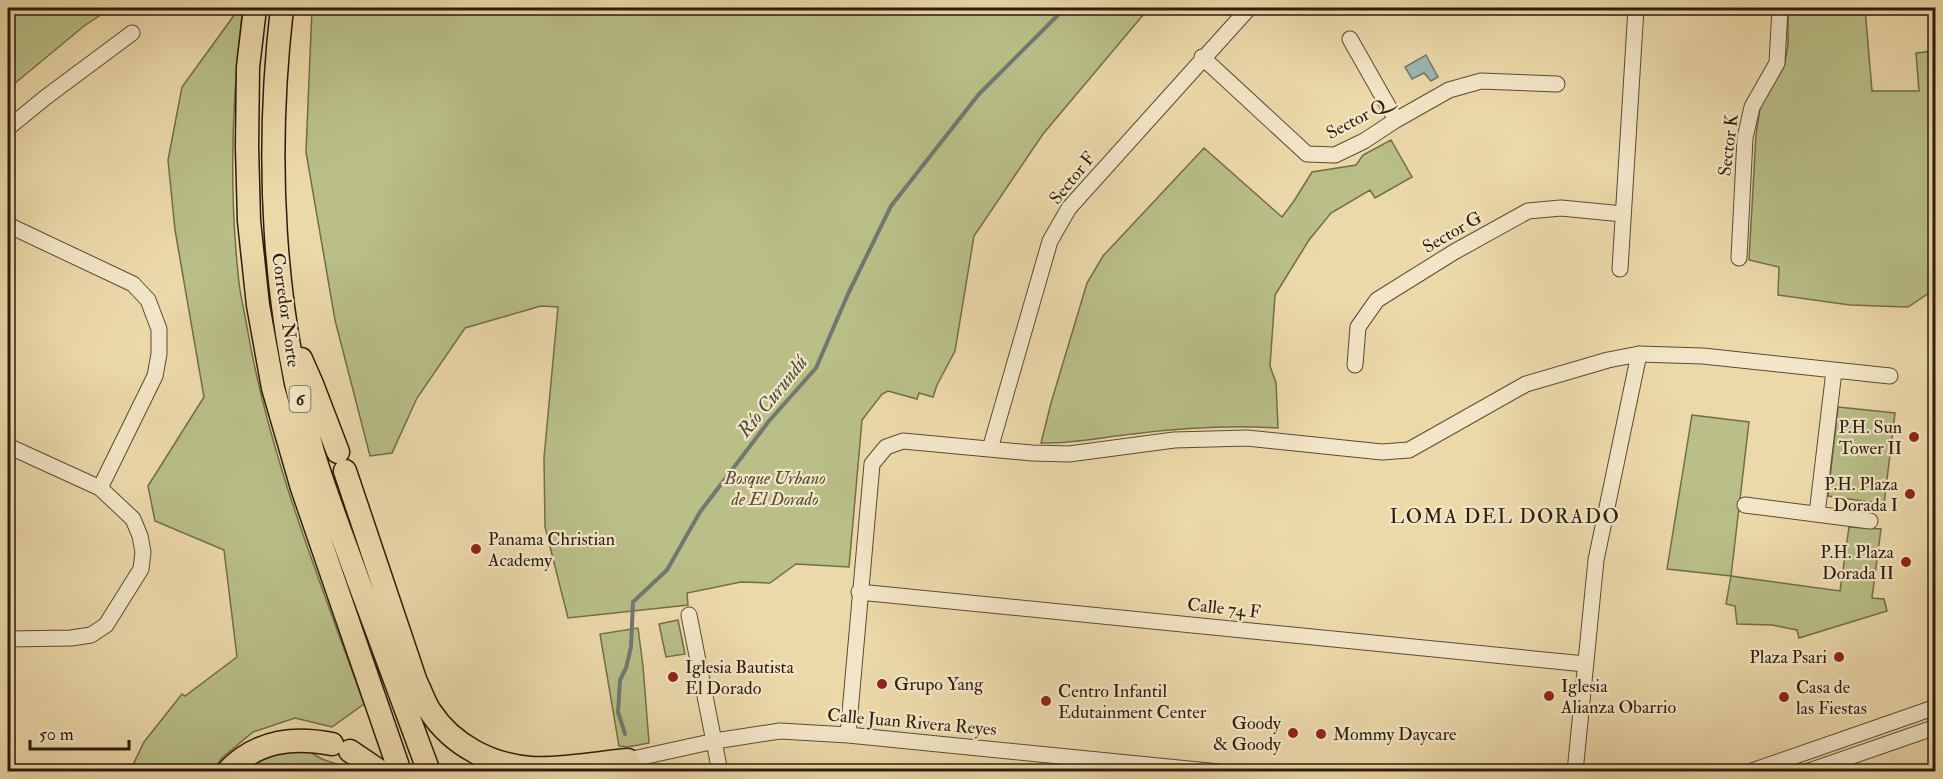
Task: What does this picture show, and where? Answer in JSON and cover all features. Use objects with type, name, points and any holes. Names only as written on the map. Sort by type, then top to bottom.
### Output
[{"type":"highway","name":"Corredor Norte","points":[[255,8],[248,68],[249,221],[258,306],[273,388],[302,488],[400,771]]},
{"type":"highway","name":"Corredor Norte","points":[[282,8],[275,68],[276,226],[286,328],[297,387],[313,452],[345,546],[429,771]]},
{"type":"highway","points":[[286,328],[312,384],[342,462],[416,682],[430,711],[457,742],[481,755],[505,763],[531,768],[628,760]]},
{"type":"highway","points":[[227,771],[237,760],[254,750],[273,742],[295,740],[314,741],[341,748],[381,771]]},
{"type":"street","name":"Sector F","points":[[990,449],[1050,241],[1069,208],[1202,57],[1249,8]]},
{"type":"street","points":[[1620,269],[1636,8]]},
{"type":"street","name":"Sector K","points":[[1739,258],[1745,138],[1752,107],[1778,63],[1780,8]]},
{"type":"street","points":[[8,128],[132,33]]},
{"type":"street","points":[[1350,39],[1396,120]]},
{"type":"street","name":"Sector Q","points":[[1202,57],[1307,154],[1335,155],[1364,141],[1449,90],[1481,81],[1557,84]]},
{"type":"street","name":"Sector G","points":[[1355,365],[1358,327],[1377,300],[1454,252],[1528,211],[1561,208],[1623,214]]},
{"type":"street","points":[[8,225],[133,284],[148,300],[159,329],[159,354],[155,376],[100,488]]},
{"type":"street","points":[[1575,771],[1596,560],[1639,354]]},
{"type":"street","points":[[848,735],[872,464],[886,447],[903,441],[1070,454],[1174,440],[1247,438],[1382,452],[1409,450],[1526,384],[1608,360],[1639,354],[1703,356],[1890,376]]},
{"type":"street","points":[[1817,514],[1834,371]]},
{"type":"street","points":[[8,446],[100,488],[133,519],[143,552],[141,569],[106,625],[91,635],[71,639],[8,639]]},
{"type":"street","points":[[1745,505],[1870,521]]},
{"type":"street","name":"Calle 74 F","points":[[859,592],[1584,664]]},
{"type":"street","points":[[689,615],[720,771]]},
{"type":"street","points":[[1749,771],[1935,707]]},
{"type":"street","points":[[1806,771],[1935,727]]},
{"type":"street","name":"Calle Juan Rivera Reyes","points":[[606,771],[628,760],[715,741],[780,731],[848,735],[1219,771]]},
{"type":"green space","points":[[8,8],[111,8],[84,26],[8,89]]},
{"type":"green space","points":[[221,8],[237,8],[236,13],[242,15],[234,111],[233,208],[239,286],[257,375],[268,423],[297,518],[364,704],[332,727],[295,718],[253,732],[222,758],[213,771],[130,771],[144,742],[182,694],[185,696],[237,657],[224,550],[155,521],[148,486],[204,397],[175,230],[168,160],[182,87],[235,14]]},
{"type":"green space","name":"Bosque Urbano de El Dorado","points":[[312,8],[1149,8],[1043,134],[974,236],[955,351],[933,397],[919,393],[917,399],[888,391],[882,394],[862,420],[849,567],[796,564],[770,583],[741,582],[687,593],[688,605],[568,618],[545,527],[544,458],[558,307],[541,306],[465,328],[417,398],[392,453],[370,456],[335,320],[306,152]]},
{"type":"green space","points":[[1788,8],[1865,8],[1872,91],[1919,91],[1916,53],[1935,51],[1935,289],[1908,307],[1850,305],[1778,295],[1779,267],[1749,260],[1756,135],[1760,108],[1784,66],[1788,45]]},
{"type":"green space","points":[[1391,140],[1412,177],[1375,198],[1370,190],[1331,213],[1309,240],[1275,295],[1270,366],[1276,383],[1278,428],[1188,429],[1041,443],[1087,283],[1103,256],[1204,148],[1282,217],[1312,172],[1356,165],[1363,155]]},
{"type":"green space","points":[[1838,407],[1895,413],[1884,504],[1828,496]]},
{"type":"green space","points":[[1692,415],[1749,422],[1731,576],[1667,569]]},
{"type":"green space","points":[[1849,527],[1881,529],[1872,598],[1884,599],[1887,611],[1799,638],[1797,630],[1772,625],[1737,624],[1735,606],[1726,604],[1731,576],[1840,591]]},
{"type":"green space","points":[[678,620],[685,654],[666,657],[659,624]]},
{"type":"green space","points":[[638,628],[649,743],[628,747],[619,746],[600,634]]},
{"type":"green space","points":[[308,751],[322,759],[356,771],[240,772],[256,761],[272,755]]},
{"type":"water","points":[[1426,55],[1438,77],[1431,81],[1424,73],[1412,79],[1405,67]]},
{"type":"waterway","name":"Río Curundú","points":[[625,734],[618,712],[620,680],[626,668],[631,647],[633,602],[667,570],[700,512],[769,421],[816,368],[848,294],[891,206],[979,94],[1065,8]]},
{"type":"place","name":"P.H. Sun Tower II","points":[[1914,437]]},
{"type":"place","name":"P.H. Plaza Dorada I","points":[[1910,494]]},
{"type":"place","name":"Panama Christian Academy","points":[[476,549]]},
{"type":"place","name":"P.H. Plaza Dorada II","points":[[1906,562]]},
{"type":"place","name":"Plaza Psari","points":[[1839,657]]},
{"type":"place","name":"Iglesia Bautista El Dorado","points":[[673,677]]},
{"type":"place","name":"Grupo Yang","points":[[882,684]]},
{"type":"place","name":"Iglesia Alianza Obarrio","points":[[1549,696]]},
{"type":"place","name":"Casa de las Fiestas","points":[[1784,697]]},
{"type":"place","name":"Centro Infantil Edutainment Center","points":[[1046,701]]},
{"type":"place","name":"Goody & Goody","points":[[1293,733]]},
{"type":"place","name":"Mommy Daycare","points":[[1321,734]]},
{"type":"district","name":"LOMA DEL DORADO","points":[[1505,516]]}]
